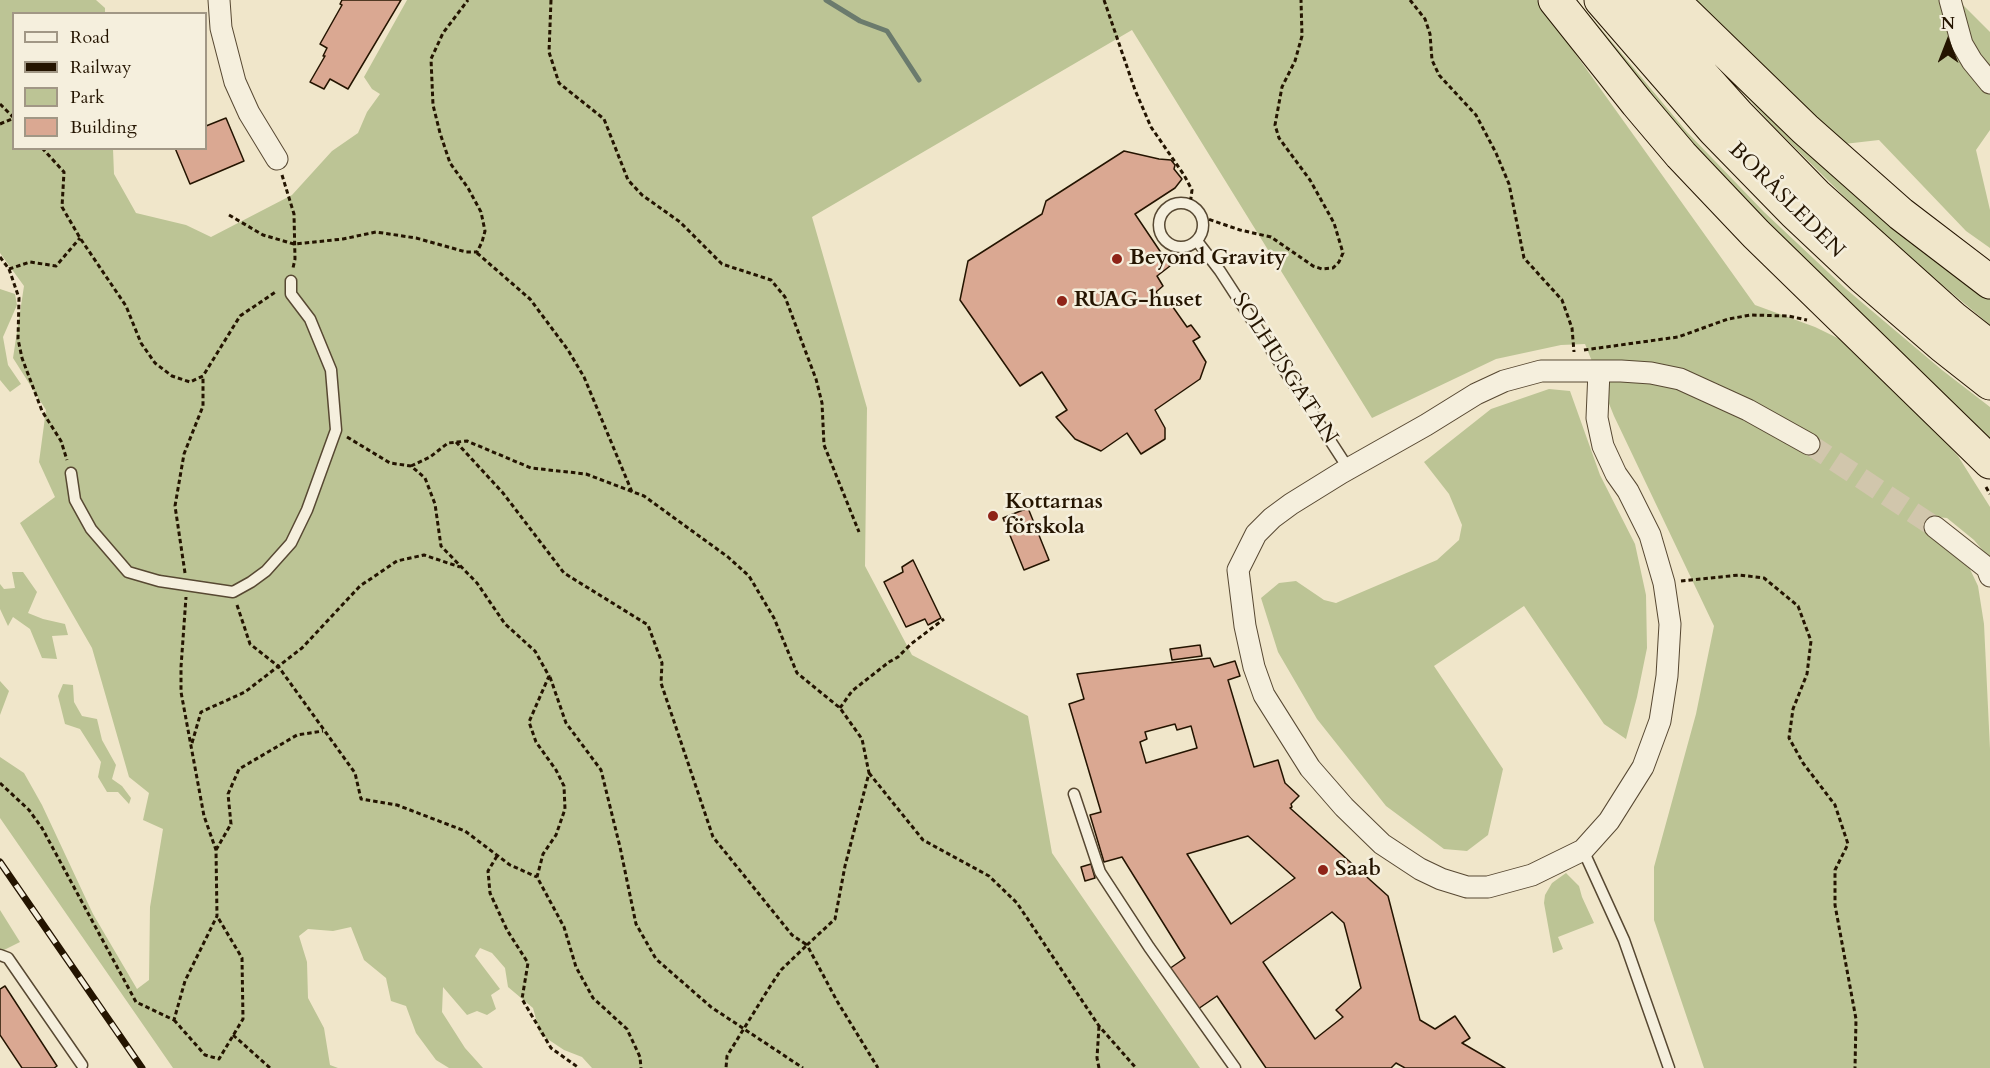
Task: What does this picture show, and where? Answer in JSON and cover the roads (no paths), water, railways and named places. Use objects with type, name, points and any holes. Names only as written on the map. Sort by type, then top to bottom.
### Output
[{"type":"highway","points":[[1555,0],[1607,67],[1681,155],[1756,234],[1990,462]]},
{"type":"highway","name":"BORÅSLEDEN","points":[[1600,0],[1714,130],[1795,213],[1872,285],[1990,383]]},
{"type":"highway","name":"BORÅSLEDEN","points":[[1639,0],[1668,37],[1738,115],[1816,195],[1926,295],[1990,347]]},
{"type":"highway","points":[[1672,0],[1805,129],[1901,214],[1990,282]]},
{"type":"street","points":[[219,0],[221,28],[235,82],[249,113],[277,159]]},
{"type":"street","points":[[1950,0],[1962,44],[1990,83]]},
{"type":"street","name":"SOLHUSGATAN","points":[[1599,371],[1597,418],[1604,446],[1616,474],[1629,491],[1650,535],[1664,583],[1670,624],[1667,676],[1660,721],[1643,767],[1609,821],[1583,850],[1530,875],[1488,887],[1467,887],[1441,879],[1382,844],[1344,807],[1310,768],[1264,695],[1254,667],[1245,627],[1238,570],[1256,534],[1291,504],[1348,468],[1426,425],[1476,394],[1504,381],[1541,371],[1599,371],[1652,373],[1680,379],[1748,410],[1809,444]]},
{"type":"street","points":[[1935,527],[1987,568],[1990,576]]},
{"type":"lane","points":[[1182,202],[1197,210],[1202,217],[1203,226],[1202,234],[1197,241],[1180,248],[1165,240],[1160,233],[1159,225],[1160,216],[1165,209],[1182,202]]},
{"type":"lane","name":"SOLHUSGATAN","points":[[1197,241],[1220,271],[1348,468]]},
{"type":"lane","points":[[71,473],[75,500],[91,529],[128,572],[159,581],[233,592],[266,571],[291,543],[308,510],[336,430],[331,370],[310,319],[291,294],[291,281]]},
{"type":"lane","points":[[1074,794],[1100,872],[1235,1068]]},
{"type":"lane","points":[[1583,850],[1624,940],[1669,1068]]},
{"type":"lane","points":[[0,956],[8,958],[82,1065]]},
{"type":"waterway","points":[[826,0],[860,21],[887,31],[919,80]]},
{"type":"tunnel","points":[[1809,444],[1935,527]]},
{"type":"railway","points":[[0,862],[142,1068]]},
{"type":"place","name":"Beyond Gravity","points":[[1117,259]]},
{"type":"place","name":"RUAG-huset","points":[[1062,301]]},
{"type":"place","name":"Kottarnas förskola","points":[[993,516]]},
{"type":"place","name":"Saab","points":[[1323,870]]}]
